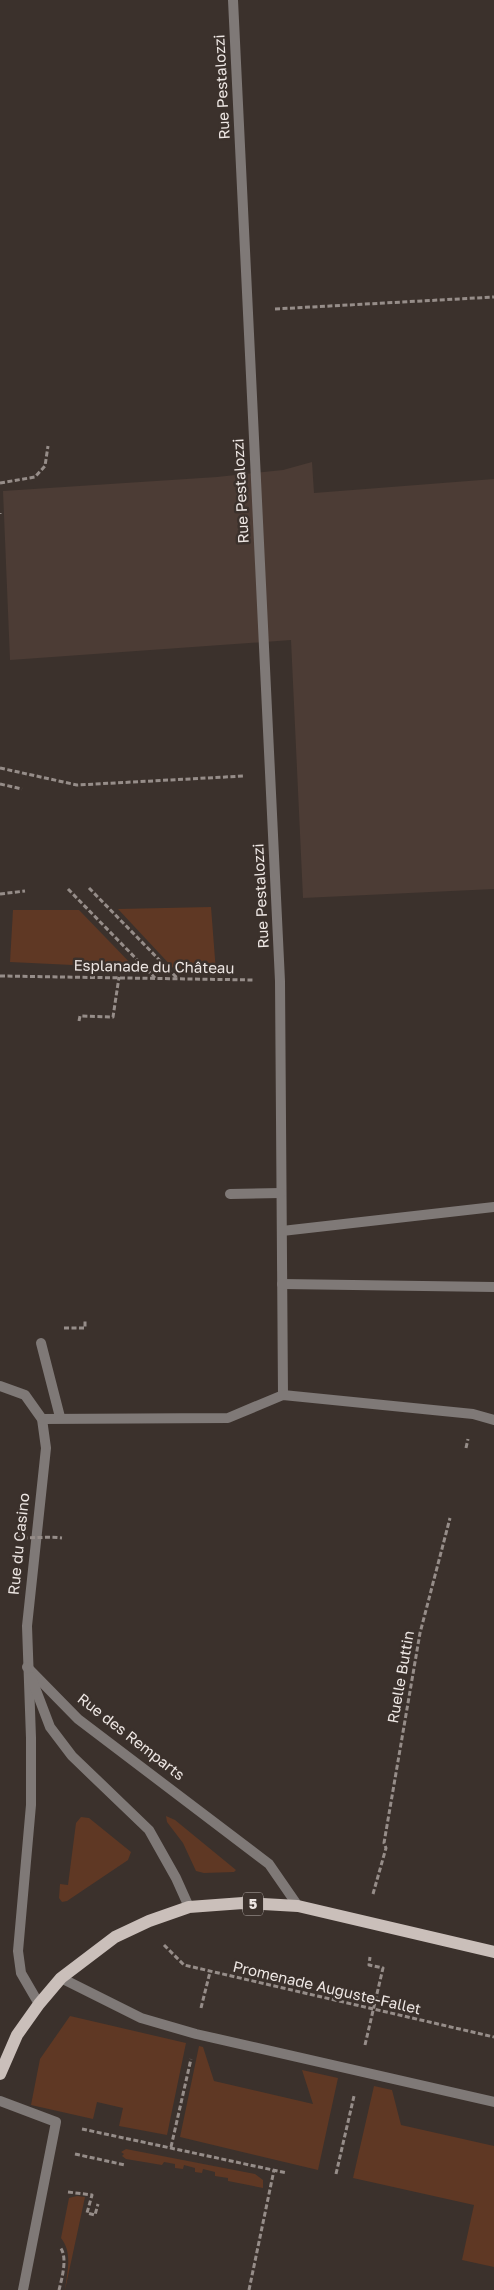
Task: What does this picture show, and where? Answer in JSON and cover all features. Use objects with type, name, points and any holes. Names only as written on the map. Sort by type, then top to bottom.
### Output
[{"type":"main road","name":"5","points":[[0,2074],[17,2035],[38,2004],[61,1978],[115,1937],[149,1921],[189,1907],[243,1904],[298,1906],[494,1952]]},
{"type":"street","name":"Rue Pestalozzi","points":[[233,0],[280,981],[283,1395]]},
{"type":"street","points":[[230,1194],[281,1193]]},
{"type":"street","points":[[282,1231],[494,1207]]},
{"type":"street","points":[[282,1284],[494,1287]]},
{"type":"street","points":[[41,1343],[60,1417]]},
{"type":"street","name":"Rue du Casino","points":[[0,1386],[25,1395],[42,1418],[46,1448],[27,1626],[31,1805],[18,1951],[21,1973],[38,2004]]},
{"type":"street","points":[[42,1418],[228,1418],[283,1395],[473,1414],[494,1420]]},
{"type":"street","points":[[27,1667],[50,1727],[72,1756],[149,1830],[176,1878],[189,1907]]},
{"type":"street","name":"Rue des Remparts","points":[[27,1667],[78,1719],[269,1864],[298,1906]]},
{"type":"street","points":[[61,1978],[141,2018],[187,2031],[494,2102]]},
{"type":"street","points":[[0,2100],[56,2122],[23,2290]]},
{"type":"path","points":[[273,309],[494,297]]},
{"type":"path","points":[[0,483],[35,476],[45,466],[48,446]]},
{"type":"path","points":[[2,768],[77,786],[270,774]]},
{"type":"path","points":[[0,784],[22,789]]},
{"type":"path","points":[[89,888],[177,979]]},
{"type":"path","points":[[68,889],[155,979]]},
{"type":"path","points":[[0,894],[25,891]]},
{"type":"path","name":"Esplanade du Château","points":[[0,976],[280,981]]},
{"type":"path","points":[[79,1021],[80,1016],[113,1017],[119,978]]},
{"type":"path","name":"Ruelle Buttin","points":[[373,1894],[386,1848],[384,1843],[420,1632],[450,1518]]},
{"type":"path","points":[[15,1537],[33,1539],[46,1536],[62,1538]]},
{"type":"path","name":"Promenade Auguste-Fallet","points":[[164,1945],[184,1965],[494,2037]]},
{"type":"path","points":[[365,2048],[383,1968],[370,1964],[370,1957]]},
{"type":"path","points":[[201,2009],[210,1972]]},
{"type":"path","points":[[172,2147],[192,2058]]},
{"type":"path","points":[[336,2174],[354,2095]]},
{"type":"path","points":[[56,2122],[79,2129],[172,2147],[286,2173]]},
{"type":"path","points":[[70,2152],[125,2165]]},
{"type":"path","points":[[249,2290],[274,2170]]},
{"type":"path","points":[[66,2191],[92,2195],[87,2213],[95,2215],[98,2204]]},
{"type":"path","points":[[56,2243],[62,2250],[64,2262],[59,2290]]},
{"type":"shaded area","points":[[312,462],[314,493],[494,479],[494,889],[303,898],[291,640],[10,660],[3,491],[217,477],[283,470]]},
{"type":"shaded area","points":[[211,907],[216,972],[174,969],[118,909]]},
{"type":"shaded area","points":[[13,910],[79,910],[135,968],[10,962]]},
{"type":"shaded area","points":[[166,1816],[175,1820],[236,1870],[234,1872],[204,1873],[196,1871],[183,1843],[167,1822]]},
{"type":"shaded area","points":[[81,1817],[89,1818],[131,1852],[128,1860],[67,1901],[62,1902],[59,1898],[60,1884],[68,1885],[76,1823]]},
{"type":"shaded area","points":[[70,2016],[186,2043],[167,2135],[119,2126],[123,2108],[97,2102],[93,2119],[31,2105],[40,2059]]},
{"type":"shaded area","points":[[199,2046],[203,2047],[214,2081],[313,2104],[302,2070],[338,2078],[318,2170],[180,2137]]},
{"type":"shaded area","points":[[374,2086],[392,2090],[401,2125],[494,2146],[494,2267],[462,2260],[474,2205],[353,2178]]},
{"type":"shaded area","points":[[126,2149],[255,2174],[263,2180],[263,2188],[228,2181],[228,2178],[215,2176],[215,2172],[203,2169],[202,2173],[195,2172],[195,2168],[184,2165],[183,2169],[175,2168],[175,2164],[164,2162],[162,2165],[126,2159],[122,2156],[124,2154],[121,2152]]},
{"type":"shaded area","points":[[85,2197],[65,2290],[68,2256],[65,2244],[61,2238],[69,2198]]}]
